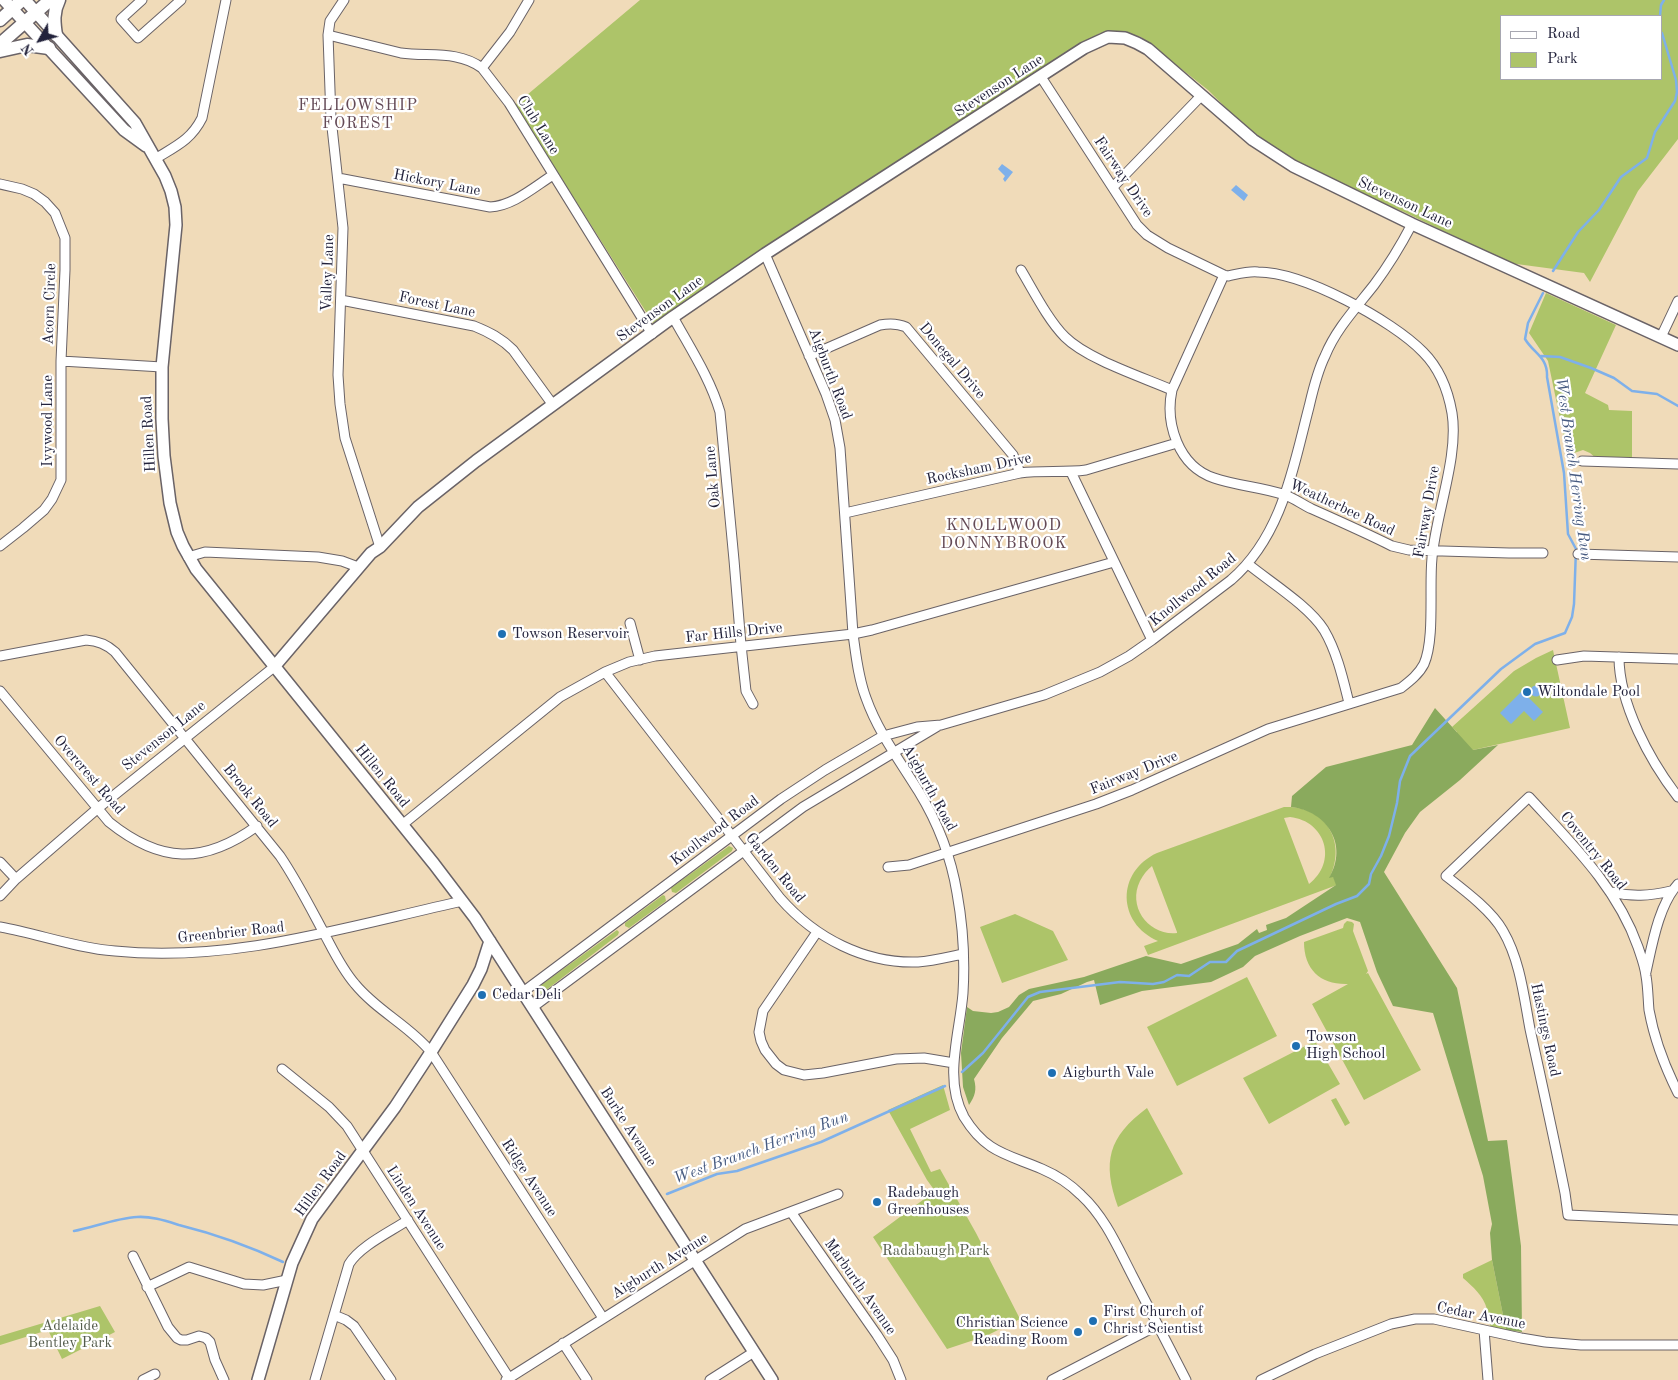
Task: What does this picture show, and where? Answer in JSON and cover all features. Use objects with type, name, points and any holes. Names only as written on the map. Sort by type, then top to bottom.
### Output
[{"type":"main road","points":[[0,44],[50,0]]},
{"type":"main road","points":[[56,35],[53,20],[58,0]]},
{"type":"main road","points":[[0,20],[16,2]]},
{"type":"main road","points":[[0,51],[27,45],[49,48]]},
{"type":"street","points":[[142,0],[120,19],[138,38],[181,0]]},
{"type":"street","points":[[155,159],[189,138],[196,130],[202,118],[226,0]]},
{"type":"street","name":"Valley Lane","points":[[344,0],[330,21],[328,35],[331,118],[343,228],[338,375],[345,438],[380,547]]},
{"type":"street","points":[[482,68],[510,32],[529,0]]},
{"type":"street","name":"Hillen Road","points":[[16,2],[36,13],[135,123],[171,191],[176,225],[176,245],[162,367],[162,419],[166,481],[175,525],[182,546],[196,570],[463,901],[490,941],[481,970],[473,986],[431,1052],[364,1151],[312,1219],[298,1248],[287,1280],[258,1380]]},
{"type":"street","points":[[16,2],[25,22],[124,130],[148,147]]},
{"type":"street","name":"Club Lane","points":[[328,35],[401,53],[452,56],[482,68],[509,103],[652,334]]},
{"type":"street","name":"Stevenson Lane","points":[[0,896],[16,879],[97,809],[274,667],[339,592],[358,567],[418,507],[476,461],[673,317],[765,254],[1097,41],[1108,37],[1126,38],[1148,49],[1253,140],[1279,159],[1412,224],[1678,345]]},
{"type":"street","name":"Fairway Drive","points":[[888,867],[910,865],[1096,804],[1150,783],[1268,730],[1400,688],[1410,681],[1424,664],[1430,636],[1432,551],[1453,436],[1452,414],[1448,396],[1441,378],[1424,353],[1408,339],[1357,306],[1311,285],[1269,273],[1224,275],[1191,260],[1147,235],[1136,225],[1113,186],[1040,78]]},
{"type":"street","points":[[1113,186],[1201,96]]},
{"type":"street","name":"Hickory Lane","points":[[338,178],[490,207],[511,202],[553,175]]},
{"type":"street","name":"Acorn Circle","points":[[0,184],[34,194],[50,207],[60,222],[64,238],[66,270],[61,361],[162,367]]},
{"type":"street","name":"Knollwood Road","points":[[523,992],[732,835],[802,785],[883,736],[917,727],[941,725],[1062,689],[1118,662],[1152,640],[1231,580],[1248,564],[1277,517],[1286,495],[1321,366],[1335,337],[1391,262],[1412,224]]},
{"type":"street","name":"Aigburth Road","points":[[765,254],[826,394],[838,434],[856,657],[862,686],[883,736],[926,804],[938,829],[947,853],[958,896],[963,954],[963,994],[954,1064],[958,1102],[964,1116],[974,1130],[995,1150],[1055,1175],[1084,1197],[1106,1226],[1186,1380]]},
{"type":"street","points":[[1021,270],[1057,326],[1070,341],[1103,360],[1172,390]]},
{"type":"street","name":"Weatherbee Road","points":[[1224,275],[1172,390],[1171,419],[1177,443],[1191,463],[1207,476],[1286,495],[1392,546],[1409,550],[1543,553]]},
{"type":"street","name":"Forest Lane","points":[[341,300],[474,326],[487,331],[513,350],[553,405]]},
{"type":"street","points":[[1661,337],[1678,301]]},
{"type":"street","name":"Oak Lane","points":[[673,317],[704,372],[720,412],[746,691],[753,704]]},
{"type":"street","name":"Donegal Drive","points":[[809,356],[880,325],[898,324],[906,328],[1013,455],[1020,473]]},
{"type":"street","name":"Ivywood Lane","points":[[0,546],[44,510],[58,488],[62,466],[61,361]]},
{"type":"street","name":"Rocksham Drive","points":[[845,513],[1020,473],[1039,470],[1071,472],[1086,470],[1177,443]]},
{"type":"street","points":[[1582,461],[1678,464]]},
{"type":"street","points":[[1071,472],[1152,640]]},
{"type":"street","name":"Stevenson Lane","points":[[339,592],[358,575],[380,547]]},
{"type":"street","points":[[188,557],[205,552],[318,557],[342,561],[358,567]]},
{"type":"street","points":[[1578,554],[1678,557]]},
{"type":"street","name":"Far Hills Drive","points":[[402,825],[560,697],[605,672],[640,660],[668,654],[854,634],[1114,562]]},
{"type":"street","points":[[1248,564],[1306,610],[1323,629],[1335,657],[1349,703]]},
{"type":"street","points":[[630,623],[640,660]]},
{"type":"street","name":"Brook Road","points":[[0,656],[86,640],[94,640],[106,645],[115,652],[285,863],[338,960],[356,986],[383,1011],[423,1042],[431,1052]]},
{"type":"street","points":[[1557,660],[1584,656],[1678,659]]},
{"type":"street","points":[[1619,657],[1619,666],[1632,717],[1655,764],[1678,797]]},
{"type":"street","name":"Garden Road","points":[[605,672],[789,908],[817,932],[854,951],[890,960],[923,961],[963,954]]},
{"type":"street","name":"Overcrest Road","points":[[0,691],[109,822],[122,832],[155,850],[171,854],[201,854],[232,842],[257,826]]},
{"type":"street","name":"Knollwood Road","points":[[533,1007],[803,806],[941,725]]},
{"type":"street","name":"Coventry Road","points":[[1446,876],[1529,798],[1574,846],[1611,892],[1630,926],[1646,973],[1649,1010],[1654,1031],[1678,1093]]},
{"type":"street","points":[[0,862],[16,879]]},
{"type":"street","name":"Hastings Road","points":[[1446,876],[1463,889],[1495,920],[1511,947],[1523,994],[1568,1215],[1678,1220]]},
{"type":"street","points":[[1646,973],[1656,933],[1671,892],[1678,884]]},
{"type":"street","points":[[1611,892],[1628,896],[1651,896],[1671,892]]},
{"type":"street","name":"Greenbrier Road","points":[[0,927],[79,946],[116,952],[190,954],[227,950],[324,934],[463,901]]},
{"type":"street","points":[[817,932],[763,1011],[759,1032],[761,1041],[765,1050],[776,1064],[784,1070],[804,1075],[896,1058],[924,1058],[954,1064]]},
{"type":"street","name":"Burke Avenue","points":[[490,941],[772,1380]]},
{"type":"street","name":"Ridge Avenue","points":[[431,1052],[603,1318]]},
{"type":"street","name":"Linden Avenue","points":[[282,1069],[339,1117],[364,1151],[507,1379]]},
{"type":"street","name":"Aigburth Avenue","points":[[507,1379],[745,1229],[838,1194]]},
{"type":"street","name":"Marburth Avenue","points":[[791,1212],[877,1335],[893,1360],[901,1380]]},
{"type":"street","points":[[316,1380],[351,1260],[366,1247],[408,1220]]},
{"type":"street","points":[[133,1256],[168,1327],[177,1338],[187,1340],[199,1336],[206,1338],[210,1342],[215,1360],[224,1380]]},
{"type":"street","points":[[147,1287],[189,1267],[244,1284],[264,1285],[287,1280]]},
{"type":"street","points":[[334,1315],[354,1326],[391,1380]]},
{"type":"street","name":"Cedar Avenue","points":[[1261,1380],[1315,1354],[1403,1320],[1415,1318],[1434,1319],[1521,1338],[1581,1345],[1678,1345]]},
{"type":"street","points":[[1052,1380],[1158,1325]]},
{"type":"street","points":[[1484,1330],[1488,1380]]},
{"type":"street","points":[[564,1343],[587,1380]]},
{"type":"street","points":[[710,1380],[754,1352]]},
{"type":"street","points":[[143,1380],[155,1374]]},
{"type":"green space","points":[[640,0],[1678,0],[1678,139],[1638,191],[1590,282],[1584,273],[1509,263],[1404,212],[1339,185],[1274,151],[1242,124],[1208,90],[1141,37],[1124,32],[1100,33],[741,264],[653,323],[515,105]]},
{"type":"green space","points":[[1546,293],[1616,325],[1585,393],[1608,405],[1609,410],[1632,411],[1632,459],[1597,459],[1583,450],[1574,453],[1572,457],[1568,457],[1548,361],[1529,333]]},
{"type":"green space","name":"Wiltondale Pool","points":[[1553,650],[1570,728],[1473,750],[1441,750],[1457,732],[1452,727],[1514,671]]},
{"type":"green space","points":[[1435,708],[1473,750],[1498,745],[1460,780],[1420,812],[1405,833],[1384,872],[1457,988],[1488,1141],[1507,1140],[1521,1246],[1522,1332],[1506,1330],[1492,1260],[1490,1233],[1492,1224],[1483,1176],[1433,1013],[1393,1006],[1377,972],[1360,922],[1347,918],[1300,936],[1255,956],[1243,967],[1211,982],[1142,991],[1100,1005],[1094,980],[1061,994],[1033,1001],[1002,1038],[974,1079],[975,1093],[969,1105],[963,1087],[961,1053],[967,1007],[973,1011],[998,1012],[1009,1007],[1019,995],[1029,989],[1084,977],[1146,956],[1181,964],[1238,944],[1257,929],[1259,933],[1267,930],[1266,925],[1286,918],[1336,885],[1333,877],[1329,878],[1335,866],[1337,854],[1331,832],[1315,815],[1291,807],[1292,796],[1326,767],[1412,745]]},
{"type":"green space","points":[[1284,807],[1298,808],[1311,812],[1329,828],[1334,839],[1336,851],[1335,864],[1330,877],[1333,876],[1337,885],[1148,955],[1144,946],[1158,941],[1145,933],[1135,922],[1129,910],[1128,884],[1134,872],[1144,861],[1157,853]],"holes":[[[1290,817],[1302,820],[1312,826],[1324,844],[1323,865],[1318,875],[1309,884],[1284,818]],[[1152,866],[1177,932],[1177,933],[1167,933],[1158,930],[1143,918],[1139,910],[1136,901],[1137,891],[1142,877]]]},
{"type":"green space","points":[[729,846],[733,848],[732,851],[676,893],[672,892],[671,888]]},
{"type":"green space","points":[[663,895],[666,901],[629,928],[625,926],[625,923]]},
{"type":"green space","points":[[1015,914],[1053,931],[1068,960],[1002,983],[980,927]]},
{"type":"green space","points":[[1347,921],[1354,924],[1353,931],[1368,971],[1366,974],[1368,973],[1421,1070],[1364,1100],[1312,1004],[1348,984],[1330,982],[1316,974],[1307,961],[1304,942],[1343,928]]},
{"type":"green space","points":[[617,930],[619,932],[618,935],[541,994],[536,994],[537,988]]},
{"type":"green space","points":[[1247,977],[1277,1036],[1177,1086],[1147,1027]]},
{"type":"green space","points":[[1315,1041],[1340,1084],[1269,1124],[1243,1078]]},
{"type":"green space","name":"Radabaugh Park","points":[[943,1085],[950,1110],[910,1129],[931,1172],[940,1169],[976,1233],[1020,1319],[986,1336],[947,1349],[873,1237],[935,1191],[888,1110]]},
{"type":"green space","points":[[1336,1098],[1350,1123],[1345,1126],[1331,1100]]},
{"type":"green space","points":[[1147,1108],[1183,1174],[1118,1207],[1110,1177],[1112,1152],[1116,1140],[1124,1129]]},
{"type":"green space","points":[[1492,1260],[1506,1330],[1491,1329],[1483,1300],[1463,1278],[1463,1274]]},
{"type":"green space","name":"Adelaide Bentley Park","points":[[100,1306],[115,1332],[62,1359],[48,1330],[0,1345],[0,1336]]},
{"type":"water","points":[[1002,164],[1013,172],[1005,182],[1003,179],[1005,176],[998,169]]},
{"type":"water","points":[[1236,185],[1248,195],[1244,201],[1231,190]]},
{"type":"water","points":[[1536,685],[1542,691],[1536,697],[1530,691]]},
{"type":"water","name":"Wiltondale Pool","points":[[1522,691],[1543,712],[1534,721],[1524,711],[1511,724],[1500,713]]},
{"type":"waterway","name":"West Branch Herring Run","points":[[1660,15],[1661,5],[1664,0]]},
{"type":"waterway","name":"West Branch Herring Run","points":[[1553,271],[1578,232],[1599,210],[1621,177],[1647,158],[1655,132],[1675,101],[1677,92],[1676,80],[1663,36]]},
{"type":"waterway","name":"West Branch Herring Run","points":[[962,1072],[983,1053],[1028,997],[1040,992],[1120,982],[1153,984],[1164,982],[1177,975],[1189,976],[1210,962],[1226,962],[1237,951],[1357,896],[1369,884],[1371,874],[1389,836],[1400,781],[1410,756],[1501,669],[1535,644],[1565,633],[1572,617],[1574,604],[1576,549],[1568,534],[1564,473],[1547,370],[1543,360],[1525,339],[1528,323],[1543,293]]},
{"type":"waterway","points":[[1541,356],[1560,357],[1591,368],[1614,378],[1632,391],[1657,394],[1678,406]]},
{"type":"waterway","name":"West Branch Herring Run","points":[[667,1194],[717,1174],[737,1171],[821,1142],[945,1086]]},
{"type":"waterway","name":"West Branch Herring Run","points":[[74,1231],[129,1218],[153,1218],[219,1236],[283,1262]]},
{"type":"place","name":"Towson Reservoir","points":[[502,634]]},
{"type":"place","name":"Wiltondale Pool","points":[[1527,692]]},
{"type":"place","name":"Cedar Deli","points":[[482,995]]},
{"type":"place","name":"Towson High School","points":[[1296,1046]]},
{"type":"place","name":"Aigburth Vale","points":[[1052,1073]]},
{"type":"place","name":"Radebaugh Greenhouses","points":[[877,1202]]},
{"type":"place","name":"First Church of Christ Scientist","points":[[1093,1321]]},
{"type":"place","name":"Christian Science Reading Room","points":[[1078,1332]]},
{"type":"district","name":"FELLOWSHIP FOREST","points":[[358,115]]},
{"type":"district","name":"KNOLLWOOD DONNYBROOK","points":[[1004,535]]}]
